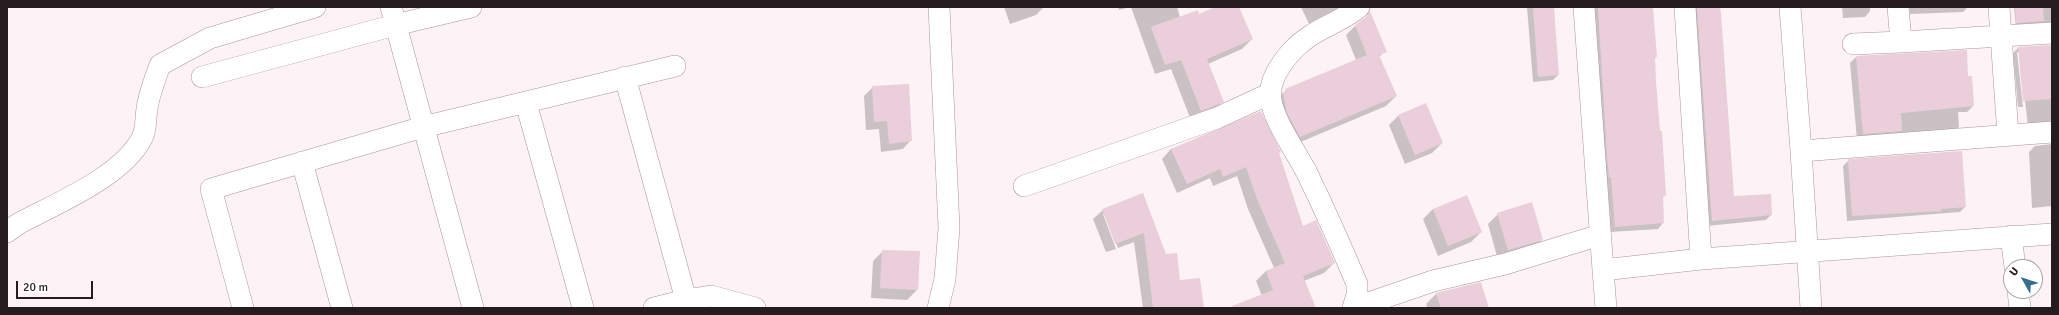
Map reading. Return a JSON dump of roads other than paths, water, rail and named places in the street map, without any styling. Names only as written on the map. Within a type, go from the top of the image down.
[{"type":"street","points":[[7,232],[18,224],[106,177],[130,154],[142,139],[147,125],[147,109],[158,71],[210,38],[315,7]]},
{"type":"street","points":[[202,77],[393,16],[470,7]]},
{"type":"street","points":[[938,308],[945,279],[949,228],[939,7]]},
{"type":"street","points":[[1354,308],[1358,295],[1357,284],[1306,171],[1275,114],[1271,101],[1271,86],[1275,74],[1293,50],[1320,28],[1358,7]]},
{"type":"street","points":[[1584,7],[1606,308]]},
{"type":"street","points":[[1685,7],[1701,259]]},
{"type":"street","points":[[1790,7],[1811,308]]},
{"type":"street","points":[[1898,7],[1901,42]]},
{"type":"street","points":[[1999,7],[2008,135]]},
{"type":"street","points":[[393,16],[473,308]]},
{"type":"street","points":[[1852,44],[2052,33]]},
{"type":"street","points":[[243,308],[211,189],[423,127],[674,66]]},
{"type":"street","points":[[625,77],[687,304]]},
{"type":"street","points":[[1024,186],[1203,123],[1271,93]]},
{"type":"street","points":[[526,103],[583,308]]},
{"type":"street","points":[[1801,151],[2052,132]]},
{"type":"street","points":[[302,162],[342,308]]},
{"type":"street","points":[[1603,270],[1701,259],[2052,234]]},
{"type":"street","points":[[1354,308],[1433,281],[1505,264],[1600,235]]},
{"type":"street","points":[[2011,236],[2014,259]]},
{"type":"street","points":[[654,308],[687,304],[711,296],[755,308]]}]
